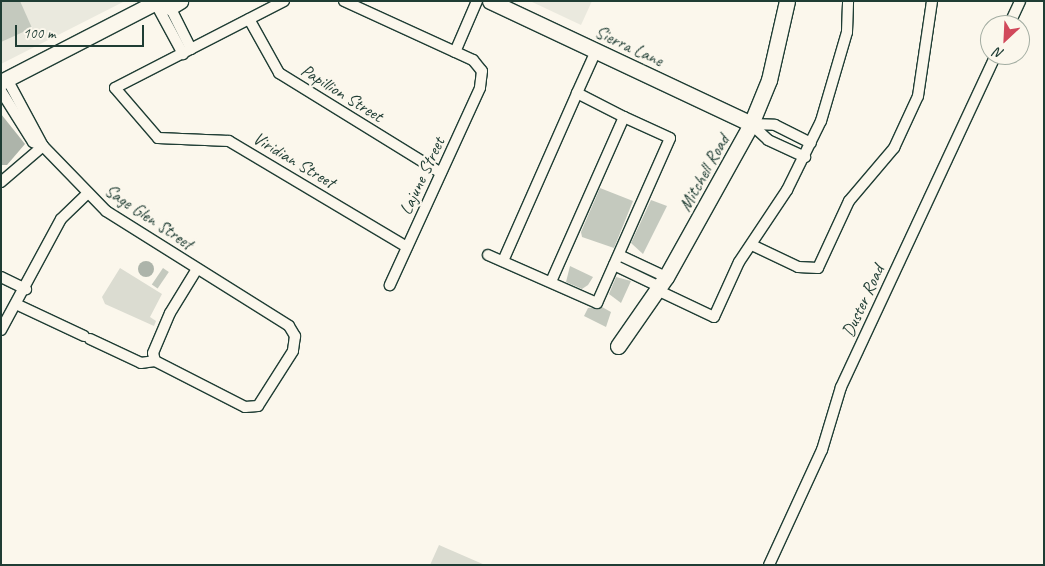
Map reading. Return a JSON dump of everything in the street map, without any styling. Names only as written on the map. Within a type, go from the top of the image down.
[{"type":"street","points":[[187,52],[284,1]]},
{"type":"street","points":[[344,1],[455,52],[477,1]]},
{"type":"street","name":"Sierra Lane","points":[[490,1],[752,124]]},
{"type":"street","name":"Mitchell Road","points":[[618,346],[661,285],[752,124],[769,80],[787,1]]},
{"type":"street","points":[[616,260],[714,317],[739,262],[754,246],[805,157],[811,143],[835,85],[847,32],[848,1]]},
{"type":"street","points":[[754,246],[798,267],[818,268],[849,201],[894,148],[918,96],[932,1]]},
{"type":"street","points":[[1014,15],[1020,1]]},
{"type":"street","points":[[167,5],[187,52]]},
{"type":"street","points":[[167,5],[187,52]]},
{"type":"street","points":[[3,84],[167,5]]},
{"type":"street","name":"Papillion Street","points":[[249,19],[279,73],[441,173]]},
{"type":"street","points":[[504,261],[596,51]]},
{"type":"street","name":"Viridian Street","points":[[187,52],[115,88],[158,138],[229,141],[406,247]]},
{"type":"street","name":"Lajune Street","points":[[390,285],[481,80],[482,71],[473,60],[455,52]]},
{"type":"street","name":"Duster Road","points":[[769,565],[822,450],[841,387],[991,65]]},
{"type":"street","name":"Sage Glen Street","points":[[3,84],[33,142],[43,146],[87,194],[125,224],[290,326],[295,336],[293,351],[266,400],[252,408],[162,368],[155,360],[153,353],[170,313],[197,269]]},
{"type":"street","points":[[488,254],[597,303],[670,138],[577,93]]},
{"type":"street","points":[[551,282],[624,117]]},
{"type":"street","points":[[752,124],[775,125],[811,143]]},
{"type":"street","points":[[752,124],[768,140],[805,157]]},
{"type":"street","points":[[1,182],[43,146]]},
{"type":"street","points":[[1,330],[18,305],[61,219],[87,194]]},
{"type":"street","points":[[1,277],[26,289]]},
{"type":"street","points":[[18,305],[141,362],[155,360]]},
{"type":"shaded area","points":[[1,1],[125,1],[1,64]]},
{"type":"shaded area","points":[[530,1],[592,1],[581,25]]},
{"type":"shaded area","points":[[1,114],[25,144],[7,165],[1,165]]},
{"type":"shaded area","points":[[143,261],[149,261],[154,266],[152,275],[143,277],[138,272],[138,266]]},
{"type":"shaded area","points":[[120,268],[162,294],[150,317],[156,321],[154,326],[105,304],[102,297]]},
{"type":"shaded area","points":[[439,545],[485,565],[430,565]]},
{"type":"building","points":[[1,1],[20,1],[32,28],[1,42]]},
{"type":"building","points":[[600,188],[633,201],[614,248],[582,237],[581,232]]},
{"type":"building","points":[[651,200],[667,206],[643,254],[631,243]]},
{"type":"building","points":[[570,266],[593,277],[588,285],[582,289],[566,282]]},
{"type":"building","points":[[163,268],[169,272],[158,288],[152,285]]},
{"type":"building","points":[[616,277],[631,281],[621,303],[609,294]]},
{"type":"building","points":[[602,307],[611,312],[606,327],[584,316],[588,308]]}]
